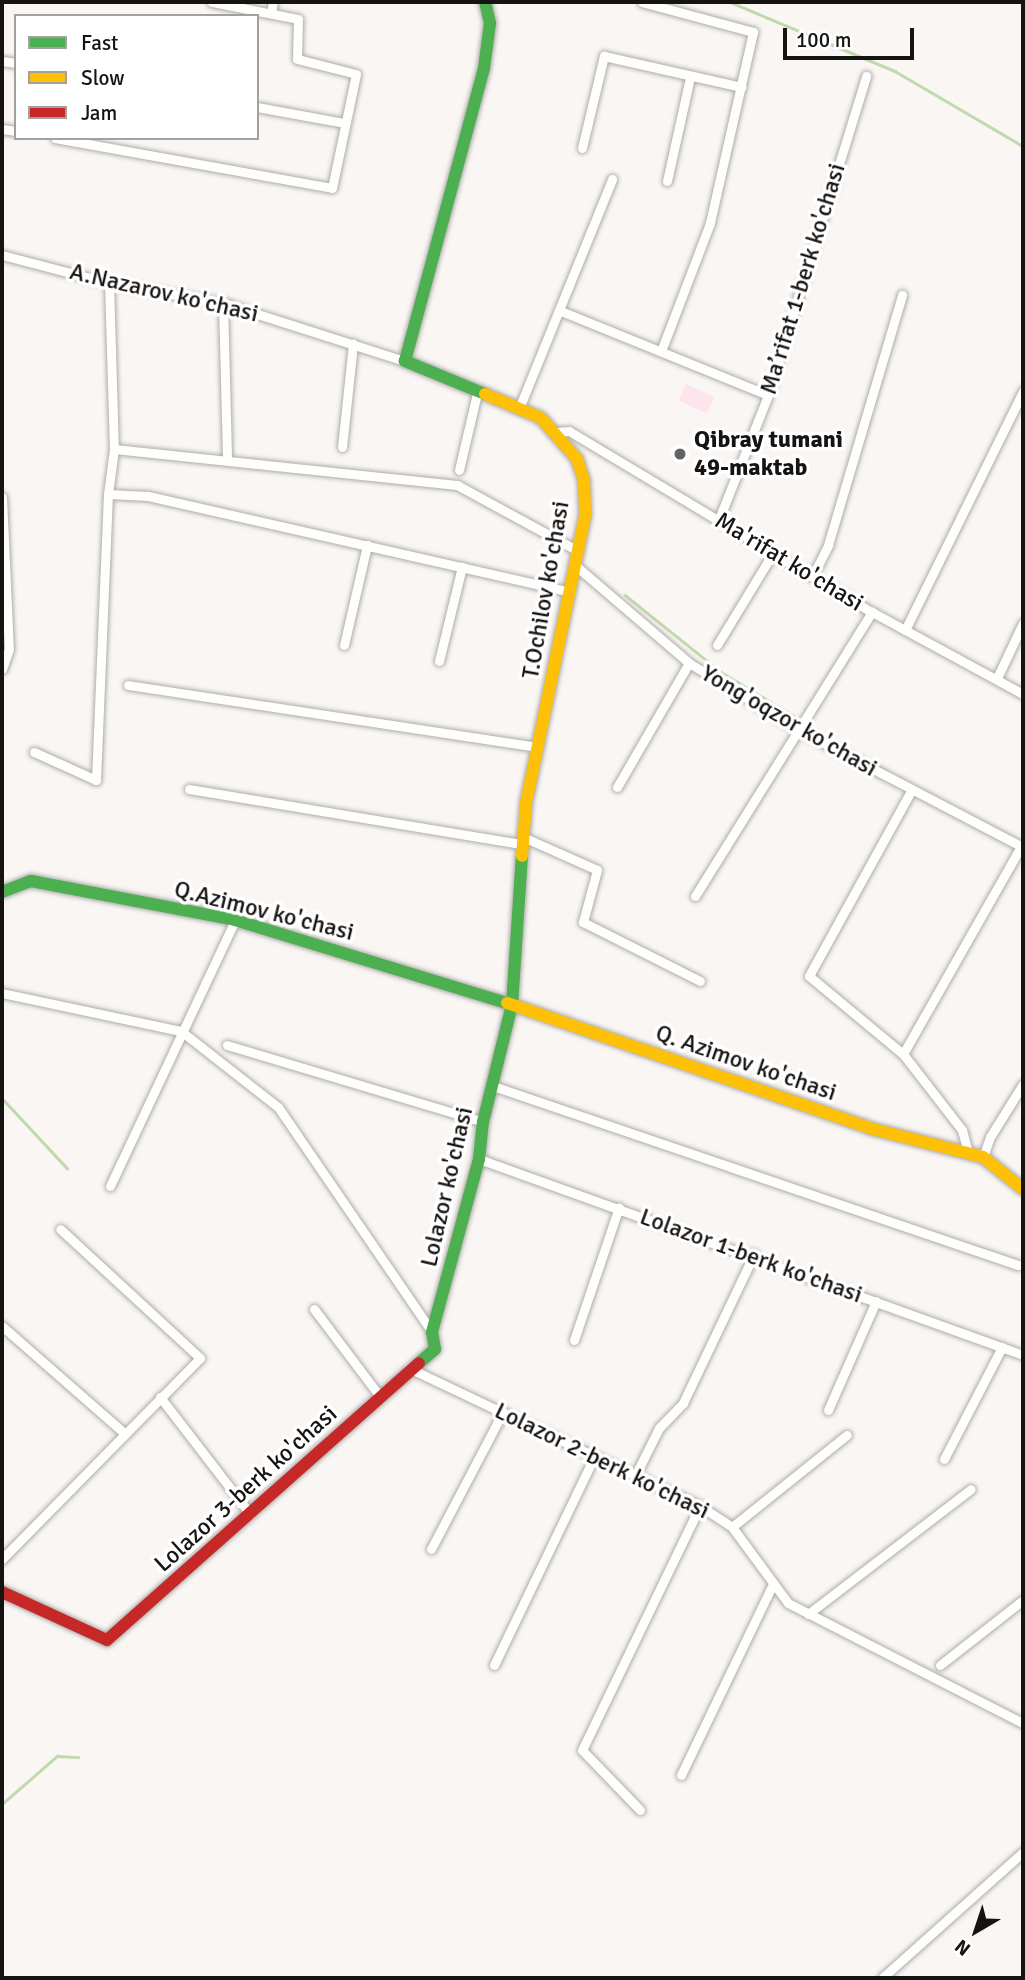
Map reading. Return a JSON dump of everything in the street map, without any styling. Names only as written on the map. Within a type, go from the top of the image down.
[{"type":"main road","points":[[405,361],[484,68],[490,23],[485,2]]},
{"type":"main road","name":"T.Ochilov ko'chasi","points":[[405,361],[520,406],[557,432],[577,459],[584,481],[585,516],[538,747],[523,840],[512,1005]]},
{"type":"main road","name":"Q.Azimov ko'chasi","points":[[2,892],[31,881],[234,920],[512,1005]]},
{"type":"main road","name":"Lolazor ko'chasi","points":[[413,1370],[435,1349],[432,1332],[479,1158],[483,1122],[512,1005]]},
{"type":"main road","name":"Q. Azimov ko'chasi","points":[[512,1005],[869,1128],[983,1157]]},
{"type":"main road","points":[[983,1157],[1023,1189]]},
{"type":"main road","name":"Lolazor 3-berk ko'chasi","points":[[2,1592],[107,1640],[413,1370]]},
{"type":"street","points":[[66,140],[332,188],[356,74],[297,59],[298,19],[212,2]]},
{"type":"street","points":[[271,13],[273,2]]},
{"type":"street","points":[[642,2],[753,32],[710,223],[661,351]]},
{"type":"street","points":[[582,148],[604,56],[741,87]]},
{"type":"street","name":"Ma’rifat 1-berk ko'chasi","points":[[719,519],[768,395],[866,76]]},
{"type":"street","points":[[667,180],[690,77]]},
{"type":"street","points":[[259,107],[344,123]]},
{"type":"street","points":[[520,406],[561,311],[612,179]]},
{"type":"street","name":"A.Nazarov ko'chasi","points":[[2,255],[110,283],[223,303],[405,361]]},
{"type":"street","points":[[34,752],[96,780],[108,494],[114,449],[110,283]]},
{"type":"street","points":[[813,575],[828,545],[902,295]]},
{"type":"street","points":[[223,303],[227,461]]},
{"type":"street","points":[[561,311],[768,395]]},
{"type":"street","points":[[342,447],[353,344]]},
{"type":"street","points":[[459,470],[478,389]]},
{"type":"street","points":[[905,630],[1023,391]]},
{"type":"street","name":"Ma'rifat ko'chasi","points":[[557,432],[569,431],[872,612],[1023,694]]},
{"type":"street","points":[[114,449],[457,485],[578,551]]},
{"type":"street","points":[[108,494],[148,496],[570,592]]},
{"type":"street","points":[[2,497],[9,649],[2,669]]},
{"type":"street","points":[[344,645],[367,545]]},
{"type":"street","points":[[717,645],[773,553]]},
{"type":"street","name":"Yong'oqzor ko'chasi","points":[[576,566],[689,663],[797,729],[911,791],[1022,846]]},
{"type":"street","points":[[439,661],[463,567]]},
{"type":"street","points":[[695,896],[872,612]]},
{"type":"street","points":[[997,678],[1023,623]]},
{"type":"street","points":[[617,787],[689,663]]},
{"type":"street","points":[[128,685],[538,747]]},
{"type":"street","points":[[189,789],[523,840],[597,870],[583,922],[700,981]]},
{"type":"street","points":[[911,791],[808,976],[903,1054],[962,1130],[968,1153]]},
{"type":"street","points":[[903,1054],[1022,846]]},
{"type":"street","points":[[110,1186],[234,920]]},
{"type":"street","points":[[2,993],[181,1031],[278,1107],[432,1332]]},
{"type":"street","points":[[227,1045],[483,1122]]},
{"type":"street","points":[[983,1157],[990,1137],[1023,1084]]},
{"type":"street","points":[[493,1086],[1018,1265]]},
{"type":"street","name":"Lolazor 1-berk ko'chasi","points":[[479,1158],[754,1254],[1023,1355]]},
{"type":"street","points":[[574,1340],[619,1207]]},
{"type":"street","points":[[2,1559],[123,1432],[200,1358],[60,1229]]},
{"type":"street","points":[[635,1476],[659,1428],[683,1403],[754,1254]]},
{"type":"street","points":[[828,1410],[876,1301]]},
{"type":"street","points":[[314,1309],[381,1398]]},
{"type":"street","points":[[2,1326],[123,1432]]},
{"type":"street","points":[[944,1458],[1002,1347]]},
{"type":"street","name":"Lolazor 2-berk ko'chasi","points":[[413,1370],[700,1506],[732,1527],[788,1603],[1023,1723]]},
{"type":"street","points":[[160,1397],[250,1514]]},
{"type":"street","points":[[431,1549],[503,1412]]},
{"type":"street","points":[[732,1527],[847,1435]]},
{"type":"street","points":[[494,1665],[594,1457]]},
{"type":"street","points":[[808,1614],[971,1489]]},
{"type":"street","points":[[640,1810],[582,1750],[700,1506]]},
{"type":"street","points":[[681,1775],[774,1584]]},
{"type":"street","points":[[940,1665],[1023,1600]]},
{"type":"street","points":[[882,1978],[1023,1852]]},
{"type":"shaded area","points":[[686,384],[714,397],[706,413],[678,400]]},
{"type":"waterway","points":[[730,2],[895,71],[1023,146]]},
{"type":"waterway","points":[[625,595],[721,672],[886,771]]},
{"type":"waterway","points":[[2,1098],[67,1168]]},
{"type":"waterway","points":[[2,1804],[57,1756],[78,1757]]},
{"type":"traffic: fast","points":[[485,2],[490,23],[484,68],[405,361],[485,394]]},
{"type":"traffic: fast","points":[[419,1363],[435,1349],[432,1332],[479,1159],[483,1122],[512,1005],[522,856]]},
{"type":"traffic: fast","points":[[2,892],[31,881],[235,920],[507,1003]]},
{"type":"traffic: slow","points":[[485,394],[541,418],[577,459],[584,481],[585,516],[526,804],[522,856]]},
{"type":"traffic: slow","points":[[507,1003],[869,1128],[983,1157],[1023,1189]]},
{"type":"traffic: jam","points":[[2,1592],[107,1640],[419,1363]]},
{"type":"place","name":"Qibray tumani 49-maktab","points":[[680,454]]}]
